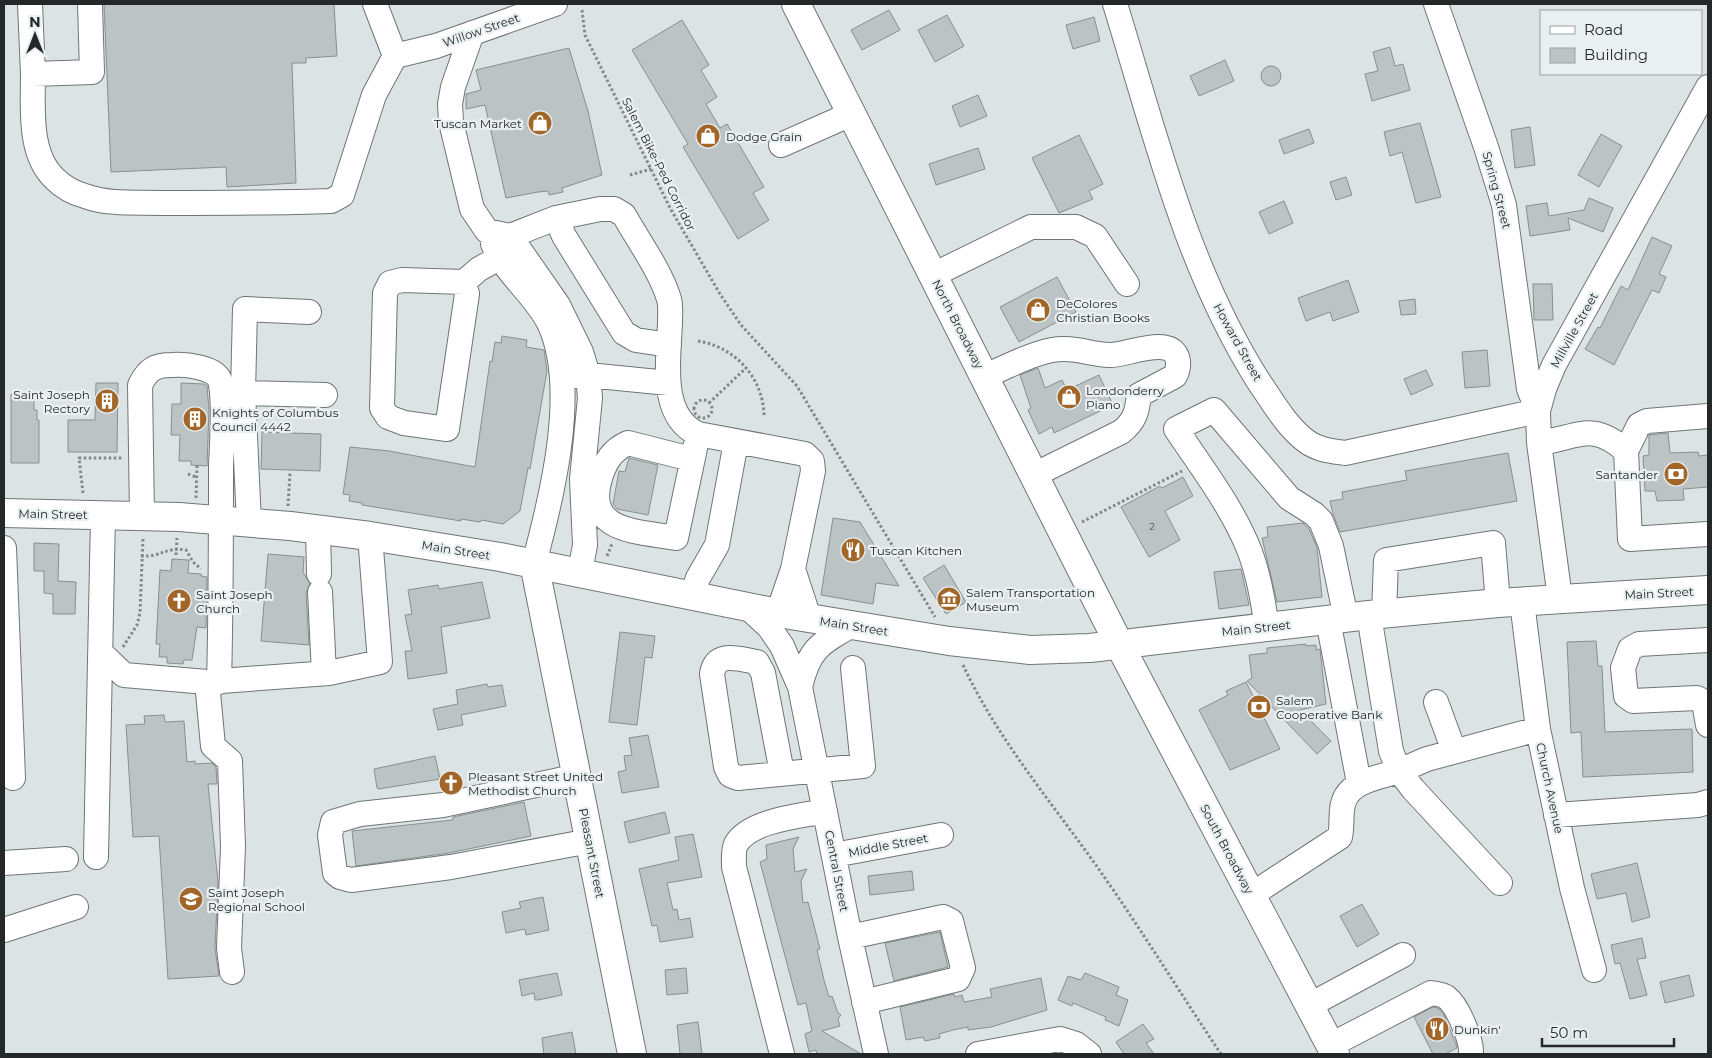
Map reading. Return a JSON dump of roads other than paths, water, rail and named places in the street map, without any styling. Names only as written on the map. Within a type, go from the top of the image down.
[{"type":"main road","name":"North Broadway","points":[[796,4],[1119,644]]},
{"type":"main road","name":"Main Street","points":[[4,513],[104,515],[143,523],[222,520],[318,529],[534,563],[778,613],[949,641],[1030,650],[1080,649],[1356,617],[1510,602],[1708,590]]},
{"type":"main road","name":"Pleasant Street","points":[[534,563],[632,1054]]},
{"type":"main road","name":"South Broadway","points":[[1119,644],[1333,1050]]},
{"type":"street","points":[[30,4],[33,123],[38,149],[44,165],[55,179],[86,197],[124,202],[251,204],[331,201],[342,195],[374,95],[395,56],[375,4]]},
{"type":"street","points":[[33,74],[92,72],[90,4]]},
{"type":"street","name":"Willow Street","points":[[395,56],[436,46],[555,4]]},
{"type":"street","name":"Howard Street","points":[[1115,4],[1196,259],[1234,338],[1274,406],[1294,430],[1316,447],[1345,453],[1538,411]]},
{"type":"street","name":"Spring Street","points":[[1436,4],[1486,146],[1504,205],[1529,389],[1538,411]]},
{"type":"street","points":[[472,33],[453,87],[450,104],[452,122],[472,209],[498,234],[558,305],[581,352],[588,375],[590,398],[582,479],[584,545],[580,572]]},
{"type":"street","name":"Millville Street","points":[[1560,598],[1551,442],[1538,411],[1544,389],[1554,365],[1708,87]]},
{"type":"street","points":[[780,145],[851,114]]},
{"type":"street","points":[[498,234],[556,218],[600,209],[614,209],[624,215],[666,289],[670,302],[668,384],[671,398],[682,423],[688,430],[698,434],[805,454],[812,461],[813,471],[793,569],[778,613]]},
{"type":"street","points":[[556,218],[564,236],[624,333],[636,340],[669,345]]},
{"type":"street","points":[[933,275],[1031,227],[1076,227],[1095,236],[1127,284]]},
{"type":"street","points":[[498,234],[498,258],[533,297],[547,320],[556,340],[562,376],[561,418],[556,461],[547,514],[534,563]]},
{"type":"street","points":[[464,282],[467,294],[447,430],[404,423],[388,417],[382,408],[386,293],[390,283],[402,280],[464,282],[480,268],[498,258]]},
{"type":"street","points":[[249,523],[243,393],[245,309],[310,312]]},
{"type":"street","points":[[984,376],[1049,350],[1060,348],[1121,356],[1159,347],[1172,350],[1176,356],[1178,362],[1175,376],[1139,395],[1135,418],[1130,425],[1121,432],[1034,475]]},
{"type":"street","points":[[143,523],[140,458],[140,385],[152,368],[161,365],[193,367],[216,375],[220,381],[221,391],[222,572],[213,682],[213,746],[230,761],[233,846],[229,948],[232,972]]},
{"type":"street","points":[[562,376],[588,375],[668,384]]},
{"type":"street","points":[[243,393],[325,395]]},
{"type":"street","points":[[1267,627],[1256,570],[1250,550],[1238,525],[1176,429],[1214,410],[1289,498],[1314,514],[1321,521],[1356,617],[1391,751],[1399,771],[1413,789],[1500,883]]},
{"type":"street","points":[[1708,416],[1647,421],[1639,425],[1626,451],[1630,539],[1708,534]]},
{"type":"street","points":[[691,460],[628,443],[618,448],[610,456],[598,484],[597,502],[600,512],[606,521],[617,527],[676,538],[698,434]]},
{"type":"street","points":[[692,595],[698,578],[717,545],[736,442]]},
{"type":"street","points":[[1551,442],[1611,452],[1626,451]]},
{"type":"street","points":[[96,857],[106,658],[104,515]]},
{"type":"street","points":[[318,529],[324,673]]},
{"type":"street","points":[[106,658],[124,675],[213,682],[324,673],[380,662],[370,536]]},
{"type":"street","name":"Church Avenue","points":[[1356,617],[1386,560],[1493,543],[1510,602],[1556,815],[1594,970]]},
{"type":"street","points":[[4,548],[13,778]]},
{"type":"street","points":[[793,569],[809,618]]},
{"type":"street","name":"Central Street","points":[[746,606],[769,627],[778,639],[792,664],[800,687],[850,937],[876,1054]]},
{"type":"street","points":[[1356,617],[1359,783]]},
{"type":"street","name":"Central Street","points":[[800,687],[804,669],[816,648],[852,625]]},
{"type":"street","points":[[1708,640],[1639,644],[1630,649],[1625,656],[1623,668],[1626,696],[1633,701],[1697,698],[1704,702],[1708,725]]},
{"type":"street","points":[[782,773],[763,673],[757,662],[729,657],[719,659],[713,666],[712,674],[726,767],[730,775],[738,778],[863,766],[853,668]]},
{"type":"street","points":[[1436,702],[1454,751]]},
{"type":"street","points":[[1251,895],[1340,837],[1344,799],[1347,792],[1359,783],[1399,771],[1427,759],[1538,729]]},
{"type":"street","points":[[578,776],[443,805],[360,814],[333,822],[330,835],[335,873],[340,877],[351,880],[451,867],[590,840]]},
{"type":"street","points":[[1556,815],[1698,805],[1708,802]]},
{"type":"street","points":[[782,1054],[734,867],[735,845],[745,834],[760,825],[826,811]]},
{"type":"street","name":"Middle Street","points":[[834,855],[941,835]]},
{"type":"street","points":[[4,863],[66,859]]},
{"type":"street","points":[[4,930],[76,907]]},
{"type":"street","points":[[850,937],[943,916],[951,921],[963,968],[958,979],[864,1002]]},
{"type":"street","points":[[1310,1005],[1403,954]]},
{"type":"street","points":[[1333,1050],[1431,993],[1441,994],[1448,998],[1470,1040],[1472,1054]]},
{"type":"street","points":[[978,1054],[1060,1039],[1076,1044],[1089,1054]]},
{"type":"place","name":"Tuscan Market","points":[[540,123]]},
{"type":"place","name":"Dodge Grain","points":[[708,136]]},
{"type":"place","name":"DeColores Christian Books","points":[[1038,310]]},
{"type":"place","name":"Londonderry Piano","points":[[1069,397]]},
{"type":"place","name":"Saint Joseph Rectory","points":[[107,401]]},
{"type":"place","name":"Knights of Columbus Council 4442","points":[[195,419]]},
{"type":"place","name":"Santander","points":[[1676,474]]},
{"type":"place","name":"Tuscan Kitchen","points":[[853,550]]},
{"type":"place","name":"Salem Transportation Museum","points":[[949,599]]},
{"type":"place","name":"Saint Joseph Church","points":[[179,601]]},
{"type":"place","name":"Salem Cooperative Bank","points":[[1259,707]]},
{"type":"place","name":"Pleasant Street United Methodist Church","points":[[451,783]]},
{"type":"place","name":"Saint Joseph Regional School","points":[[191,899]]},
{"type":"place","name":"Dunkin'","points":[[1437,1029]]}]
